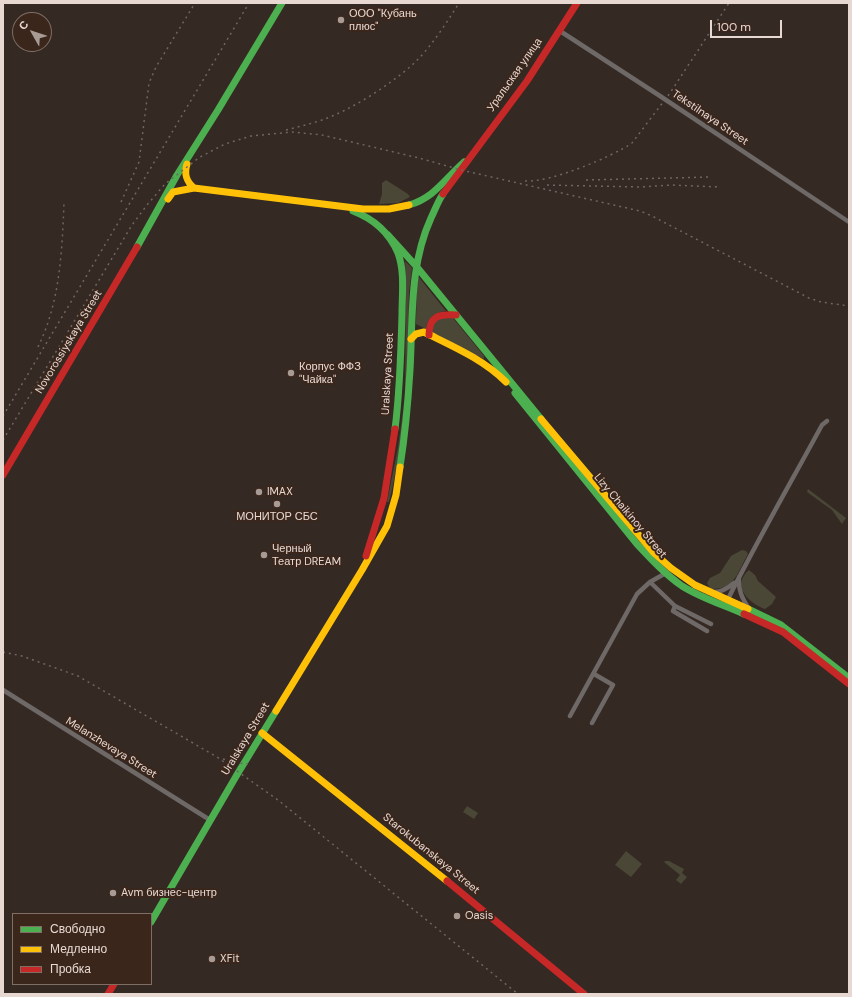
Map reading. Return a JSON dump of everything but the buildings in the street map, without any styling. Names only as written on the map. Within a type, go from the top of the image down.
[{"type":"main road","name":"Novorossiyskaya Street","points":[[3,475],[194,148],[282,3]]},
{"type":"main road","points":[[493,126],[527,82],[576,3]]},
{"type":"main road","name":"Уральская улица","points":[[421,202],[432,194],[469,158],[493,126]]},
{"type":"main road","name":"Уральская улица","points":[[434,210],[448,186],[493,126]]},
{"type":"main road","points":[[194,148],[184,173],[186,180],[194,188]]},
{"type":"main road","name":"Novorossiyskaya Street","points":[[153,220],[172,192],[194,188],[363,209],[380,210],[421,202]]},
{"type":"main road","points":[[421,202],[428,202],[432,205],[434,210]]},
{"type":"main road","name":"Uralskaya Street","points":[[341,206],[371,218],[388,235],[396,248],[401,262],[402,277],[401,350],[398,408],[386,490],[362,570]]},
{"type":"main road","name":"Uralskaya Street","points":[[152,920],[210,820],[362,570],[387,526],[395,500],[405,432],[412,298],[416,266],[426,229],[434,210]]},
{"type":"main road","points":[[388,235],[456,314],[505,378]]},
{"type":"main road","points":[[429,335],[429,324],[433,319],[439,315],[456,314]]},
{"type":"main road","points":[[411,339],[414,334],[424,332],[487,366],[505,378]]},
{"type":"main road","name":"Lizy Chaikinoy Street","points":[[505,378],[644,553],[666,573],[683,586],[749,609],[771,619],[790,630],[849,678]]},
{"type":"main road","name":"Lizy Chaikinoy Street","points":[[505,378],[649,548],[682,577],[783,632],[849,684]]},
{"type":"main road","points":[[398,408],[403,404],[408,391]]},
{"type":"main road","points":[[380,512],[386,510],[395,500]]},
{"type":"main road","name":"Starokubanskaya Street","points":[[262,733],[442,877],[584,994]]},
{"type":"main road","points":[[108,994],[113,985]]},
{"type":"street","name":"Tekstilnaya Street","points":[[559,31],[660,96],[849,222]]},
{"type":"street","points":[[726,602],[822,426],[827,421]]},
{"type":"street","points":[[570,716],[637,594],[650,582],[666,573]]},
{"type":"street","points":[[703,589],[716,592],[724,590],[734,583],[740,575]]},
{"type":"street","points":[[740,575],[740,594],[749,609]]},
{"type":"street","points":[[650,582],[675,606],[711,624]]},
{"type":"street","points":[[675,606],[673,610],[707,631]]},
{"type":"street","points":[[592,723],[613,685],[594,674]]},
{"type":"street","name":"Melanzhevaya Street","points":[[3,690],[210,820]]},
{"type":"shaded area","points":[[386,180],[408,194],[410,197],[398,203],[379,204],[382,194],[382,183]]},
{"type":"shaded area","points":[[405,261],[412,268],[409,292],[407,396],[405,396]]},
{"type":"shaded area","points":[[417,275],[446,311],[432,316],[428,321],[426,329],[416,324]]},
{"type":"shaded area","points":[[447,316],[453,318],[484,356],[484,359],[431,333],[433,324]]},
{"type":"shaded area","points":[[405,409],[394,479],[389,502],[387,502],[398,447],[403,412]]},
{"type":"shaded area","points":[[808,489],[846,518],[842,524],[832,510],[807,492]]},
{"type":"shaded area","points":[[742,550],[746,551],[748,554],[734,579],[725,587],[710,589],[707,583],[710,578],[720,573],[731,556]]},
{"type":"shaded area","points":[[749,570],[755,575],[758,581],[776,597],[772,604],[765,609],[753,602],[744,593],[742,582],[744,576]]},
{"type":"shaded area","points":[[467,806],[478,813],[474,819],[463,812]]},
{"type":"shaded area","points":[[626,851],[642,864],[631,877],[615,865]]},
{"type":"shaded area","points":[[669,861],[684,869],[682,873],[687,877],[681,884],[676,880],[680,875],[664,862]]},
{"type":"railway","points":[[121,202],[139,162],[149,83],[156,67],[195,3]]},
{"type":"railway","points":[[3,416],[249,3]]},
{"type":"railway","points":[[286,130],[333,116],[369,97],[391,81],[411,66],[425,52],[459,3]]},
{"type":"railway","points":[[525,181],[536,181],[564,174],[596,162],[632,143],[670,93],[729,3]]},
{"type":"railway","points":[[3,440],[132,225],[147,205],[165,184],[200,157],[225,144],[251,136],[292,132],[322,135],[419,158],[461,170],[640,211],[809,298],[821,302],[849,306]]},
{"type":"railway","points":[[586,180],[711,177]]},
{"type":"railway","points":[[547,185],[641,187],[671,185],[720,187]]},
{"type":"railway","points":[[38,347],[51,312],[55,295],[61,258],[64,203]]},
{"type":"railway","points":[[3,652],[22,656],[78,676],[217,757],[278,800],[518,994]]},
{"type":"railway","points":[[223,759],[236,763],[248,764]]},
{"type":"traffic: fast","points":[[137,247],[177,175],[282,3]]},
{"type":"traffic: fast","points":[[409,205],[418,202],[432,193],[464,162]]},
{"type":"traffic: fast","points":[[400,467],[405,431],[410,370],[415,274],[424,236],[443,194]]},
{"type":"traffic: fast","points":[[353,211],[368,218],[380,227],[394,245],[402,268],[401,343],[395,429]]},
{"type":"traffic: fast","points":[[388,235],[416,266],[541,419]]},
{"type":"traffic: fast","points":[[515,393],[637,544],[658,566],[689,590],[744,614]]},
{"type":"traffic: fast","points":[[748,609],[781,625],[849,678]]},
{"type":"traffic: fast","points":[[152,920],[276,711]]},
{"type":"traffic: slow","points":[[187,164],[186,177],[194,188]]},
{"type":"traffic: slow","points":[[168,199],[173,192],[194,188],[363,209],[389,209],[409,205]]},
{"type":"traffic: slow","points":[[411,339],[416,334],[424,332],[487,366],[506,382]]},
{"type":"traffic: slow","points":[[541,419],[654,553],[671,568],[695,585],[748,609]]},
{"type":"traffic: slow","points":[[276,711],[362,570],[387,526],[396,495],[400,467]]},
{"type":"traffic: slow","points":[[262,733],[447,881]]},
{"type":"traffic: jam","points":[[443,194],[527,81],[577,3]]},
{"type":"traffic: jam","points":[[3,475],[137,247]]},
{"type":"traffic: jam","points":[[429,335],[429,329],[433,320],[440,316],[456,315]]},
{"type":"traffic: jam","points":[[366,556],[384,498],[395,429]]},
{"type":"traffic: jam","points":[[744,614],[783,632],[849,684]]},
{"type":"traffic: jam","points":[[447,881],[584,994]]},
{"type":"traffic: jam","points":[[108,994],[113,985]]},
{"type":"place","name":"ООО \"Кубань плюс\"","points":[[341,20]]},
{"type":"place","name":"Корпус ФФЗ \"Чайка\"","points":[[291,373]]},
{"type":"place","name":"IMAX","points":[[259,492]]},
{"type":"place","name":"МОНИТОР СБС","points":[[277,504]]},
{"type":"place","name":"Черный Театр DREAM","points":[[264,555]]},
{"type":"place","name":"Avm бизнес-центр","points":[[113,893]]},
{"type":"place","name":"Oasis","points":[[457,916]]},
{"type":"place","name":"XFit","points":[[212,959]]}]
